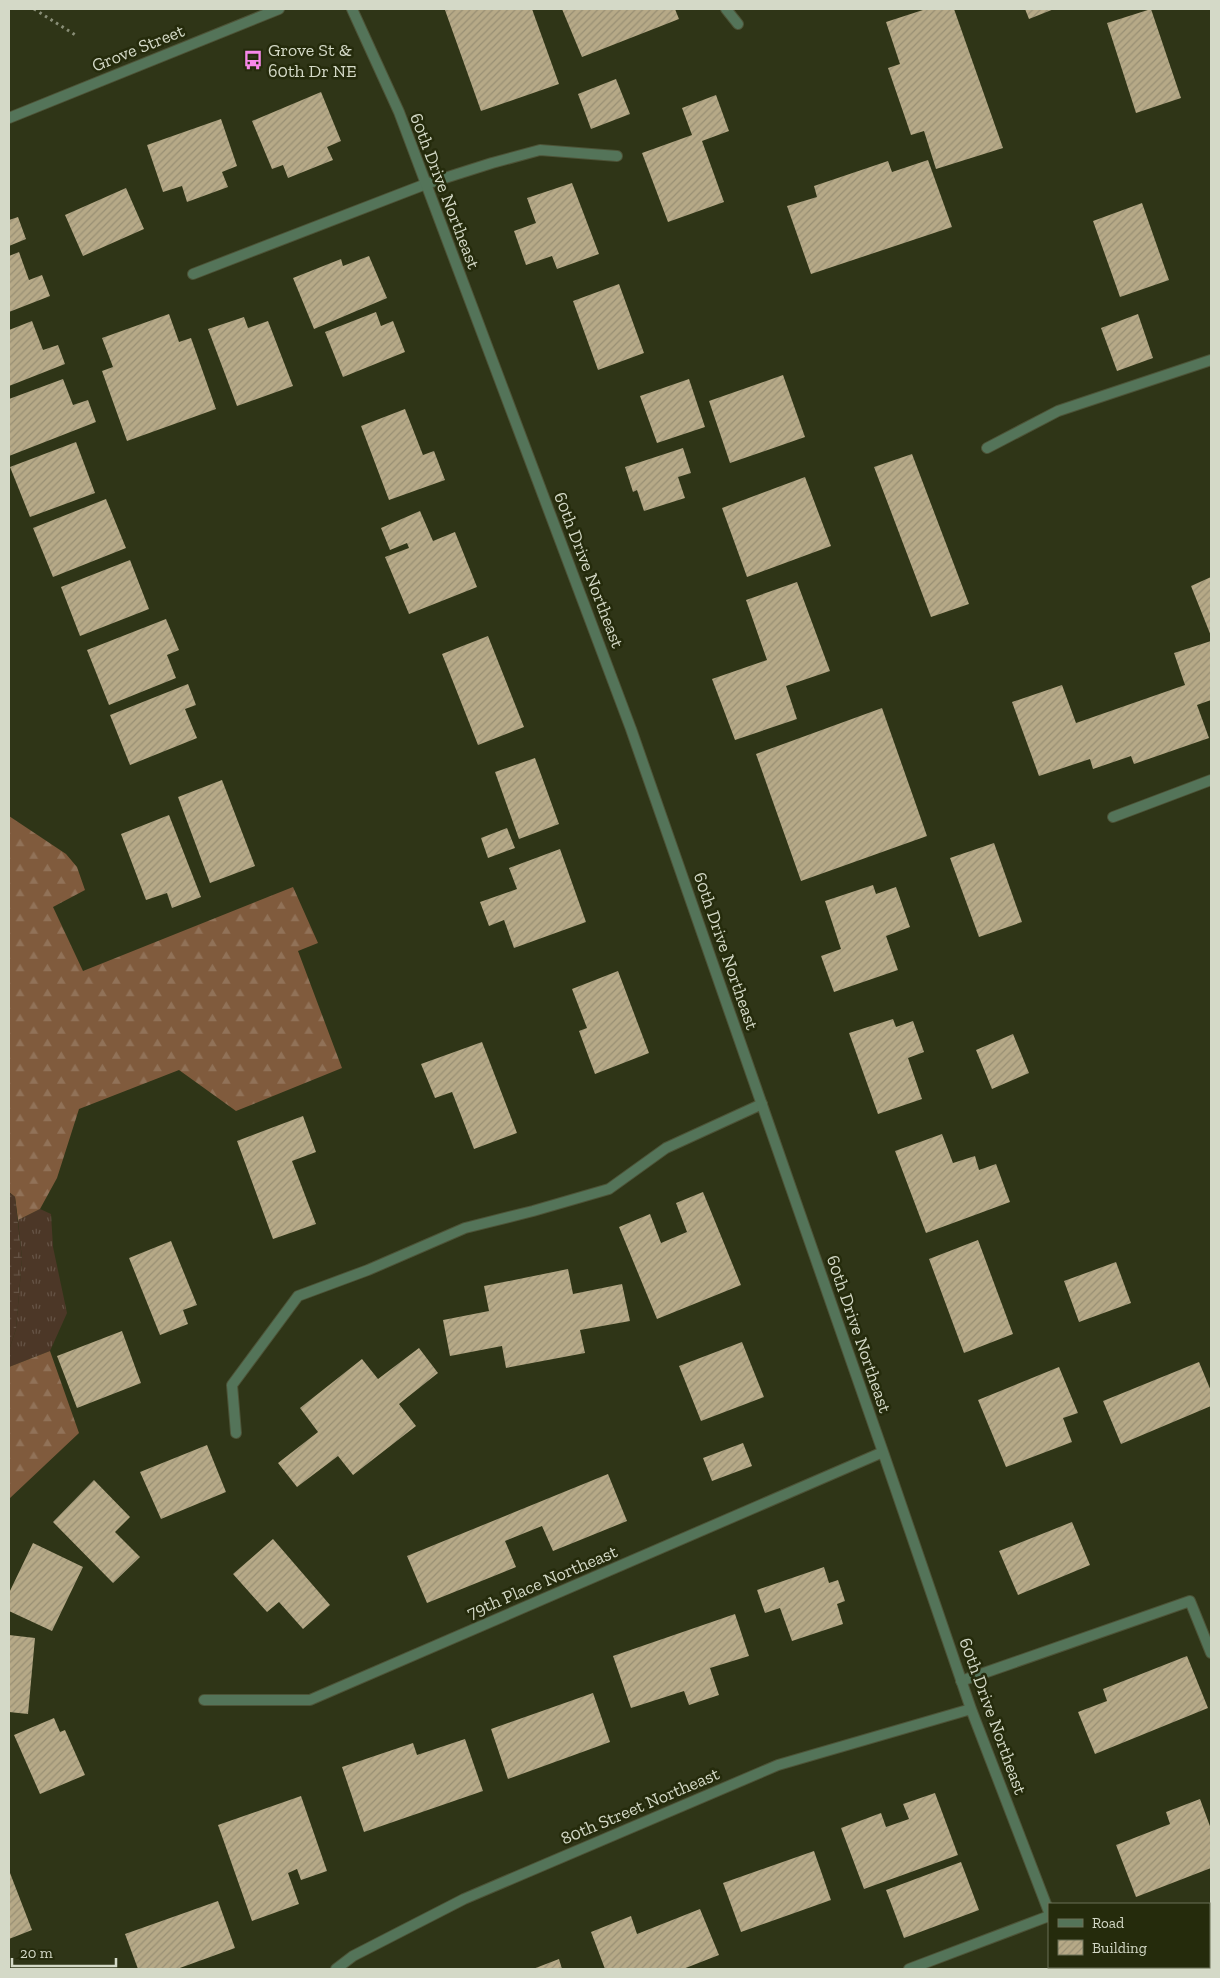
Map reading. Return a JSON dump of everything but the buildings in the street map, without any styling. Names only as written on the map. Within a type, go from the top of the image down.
[{"type":"street","name":"Grove Street","points":[[9,118],[280,9]]},
{"type":"street","name":"60th Drive Northeast","points":[[352,9],[398,112],[632,729],[884,1452],[971,1709],[1048,1911]]},
{"type":"street","points":[[726,9],[738,24]]},
{"type":"street","points":[[193,274],[426,184],[492,163],[540,150],[617,156]]},
{"type":"street","points":[[987,448],[1058,411],[1211,360]]},
{"type":"street","points":[[1113,817],[1211,780]]},
{"type":"street","points":[[236,1433],[232,1385],[298,1296],[368,1270],[465,1228],[608,1189],[666,1148],[762,1104]]},
{"type":"street","name":"79th Place Northeast","points":[[204,1700],[310,1700],[884,1452]]},
{"type":"street","points":[[962,1681],[1190,1601],[1211,1653]]},
{"type":"street","name":"80th Street Northeast","points":[[336,1969],[353,1956],[464,1898],[778,1765],[971,1709]]},
{"type":"street","points":[[909,1969],[1048,1914]]},
{"type":"path","points":[[34,9],[77,36]]},
{"type":"green space","points":[[9,816],[66,854],[77,867],[85,890],[53,907],[83,971],[293,887],[318,943],[298,951],[342,1068],[236,1111],[179,1070],[79,1109],[57,1178],[40,1209],[18,1220],[15,1197],[9,1192]]},
{"type":"green space","points":[[9,1192],[15,1197],[22,1259],[16,1329],[9,1350]]},
{"type":"green space","points":[[40,1209],[51,1214],[53,1247],[67,1313],[50,1351],[9,1367],[9,1350],[16,1329],[22,1259],[18,1220]]},
{"type":"green space","points":[[50,1351],[79,1433],[9,1499],[9,1367]]},
{"type":"place","name":"Grove St & 60th Dr NE","points":[[253,60]]}]
